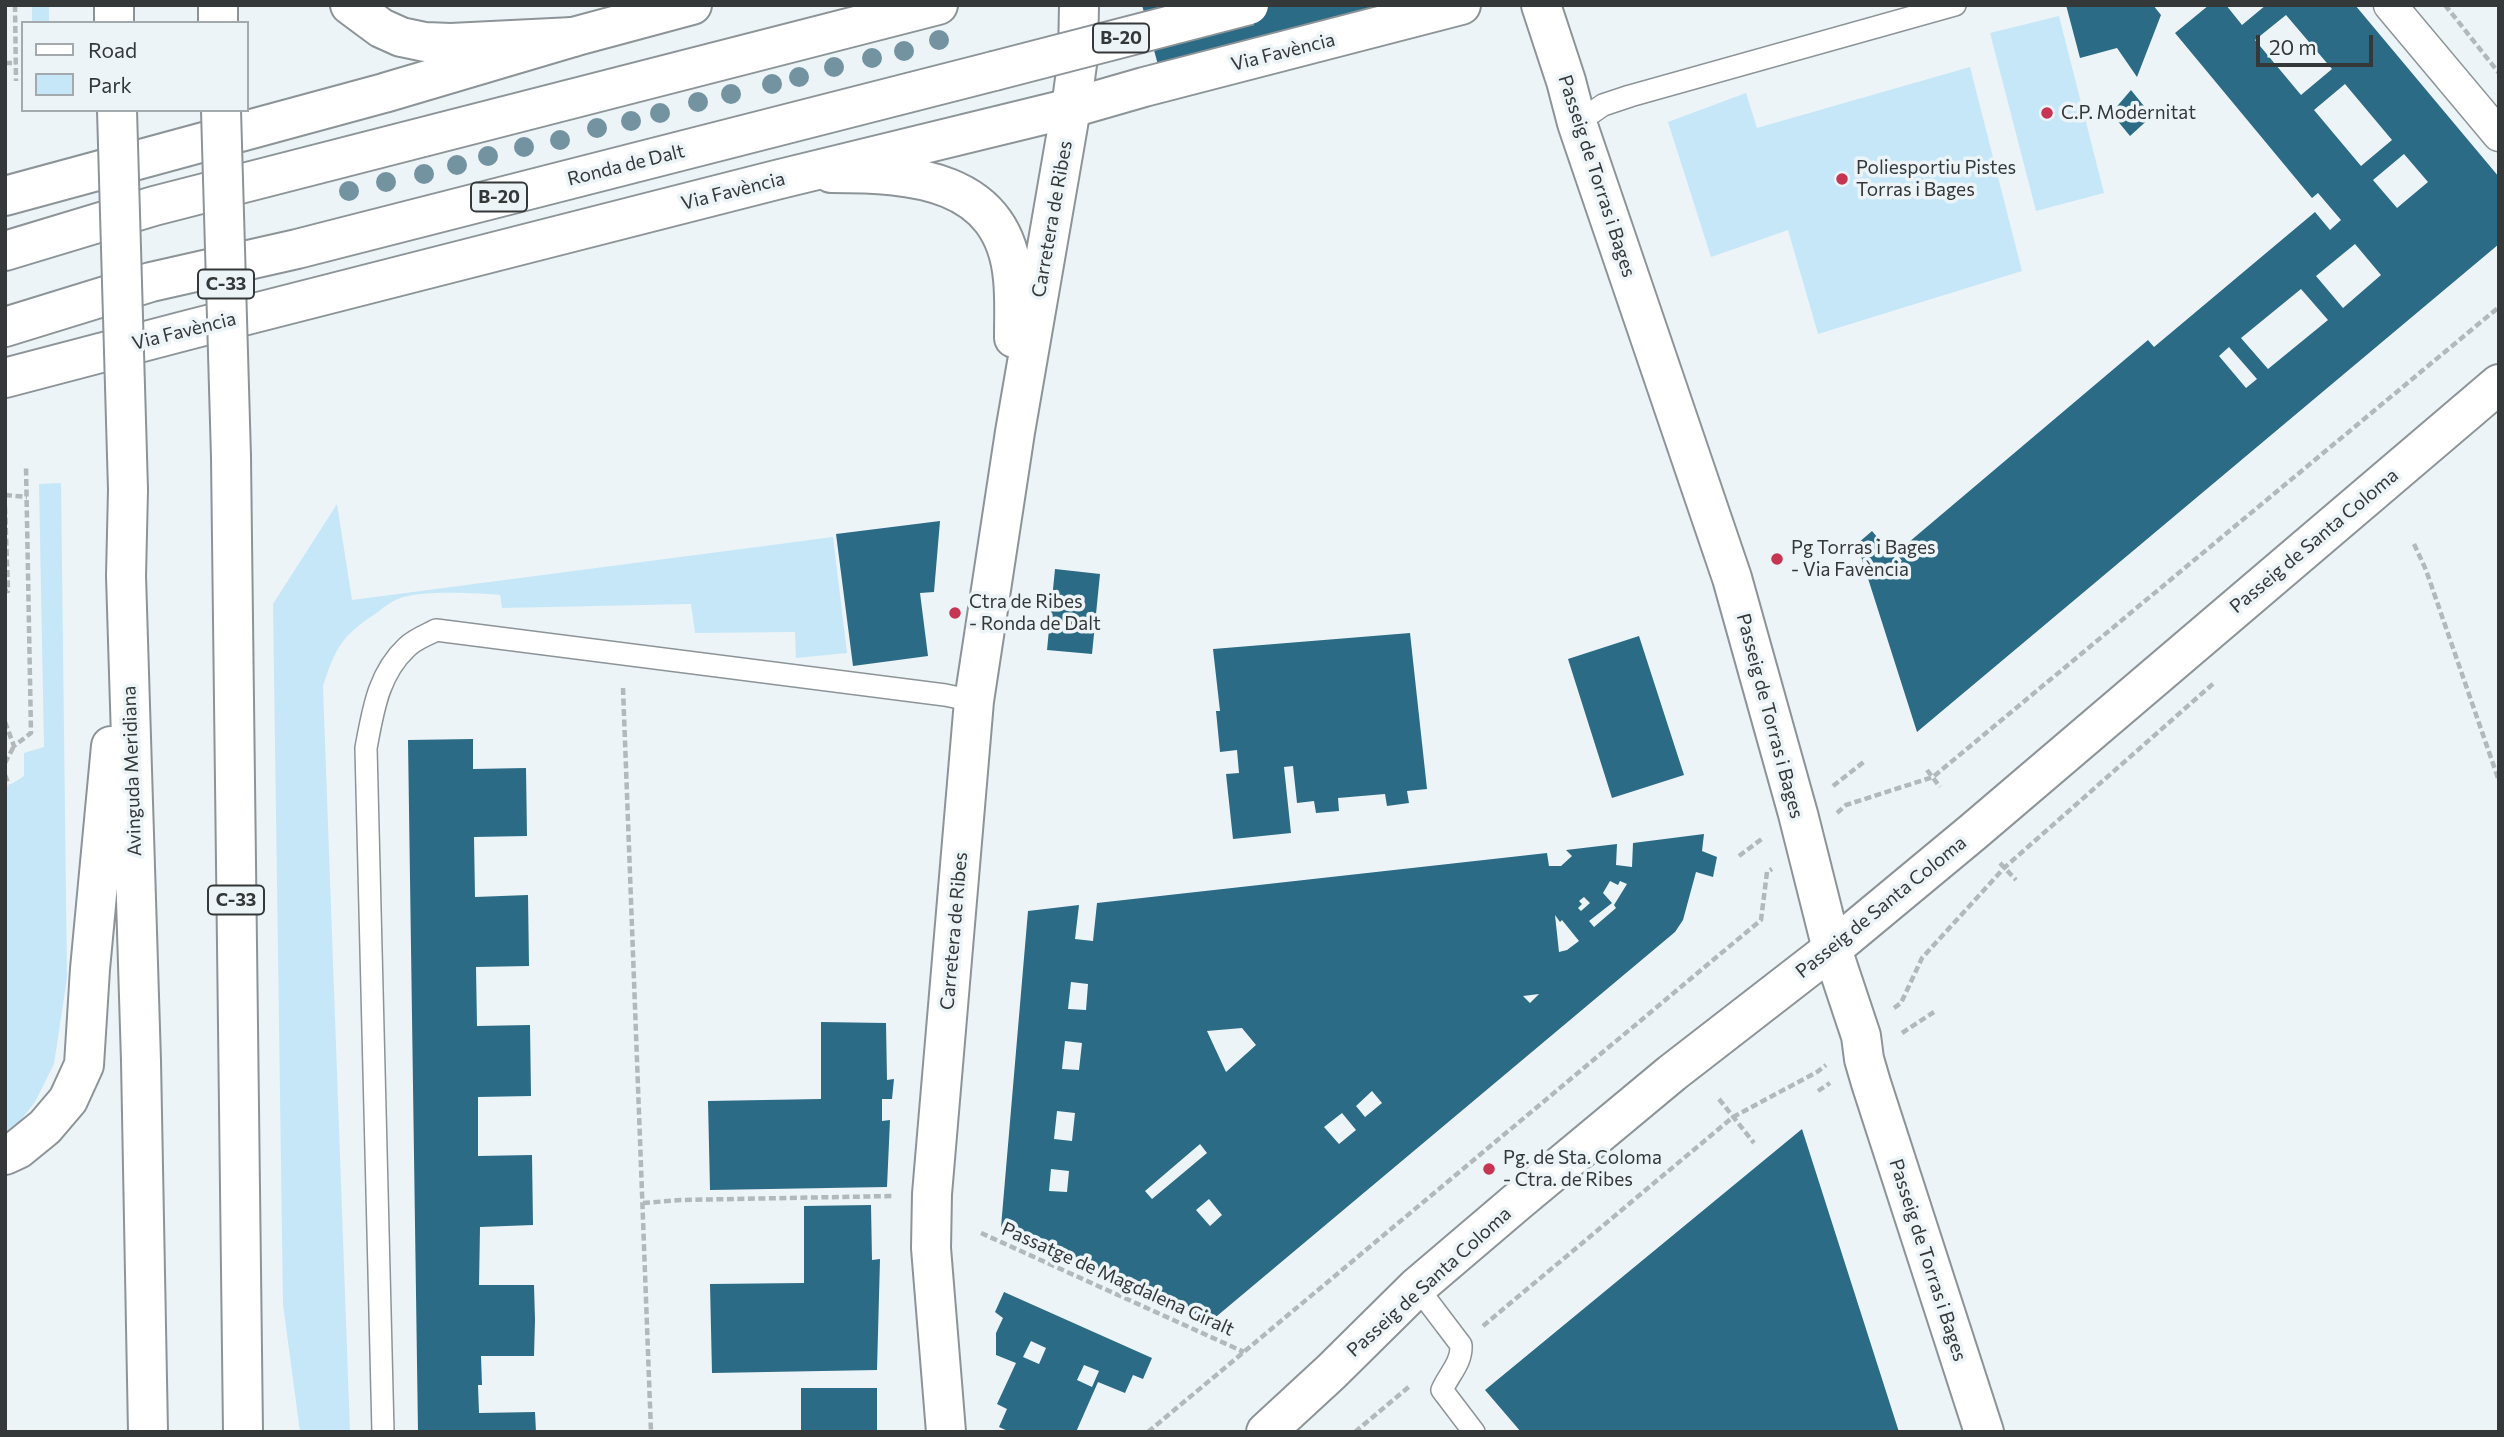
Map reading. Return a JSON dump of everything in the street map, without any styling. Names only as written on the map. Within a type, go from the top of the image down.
[{"type":"main road","points":[[350,5],[381,28],[401,37],[425,42],[573,37]]},
{"type":"main road","points":[[15,189],[384,93],[692,5]]},
{"type":"main road","points":[[5,251],[153,206],[938,5]]},
{"type":"main road","name":"Carretera de Ribes","points":[[946,1432],[931,1248],[932,1194],[974,701],[1015,432],[1071,108],[1078,57],[1079,5]]},
{"type":"main road","name":"Ronda de Dalt","points":[[5,327],[151,282],[298,249],[1249,5]]},
{"type":"main road","name":"Via Favència","points":[[5,378],[1071,108],[1461,5]]},
{"type":"main road","name":"Passeig de Torras i Bages","points":[[1541,5],[1577,123],[1731,578],[1798,814],[1832,949],[1861,1036],[1871,1083],[1984,1432]]},
{"type":"main road","name":"Avinguda Meridiana","points":[[117,112],[148,1432]]},
{"type":"main road","name":"C-33","points":[[221,112],[231,457],[243,1432]]},
{"type":"main road","name":"Carretera de Ribes","points":[[804,174],[905,175],[939,184],[967,197],[988,213],[1005,243],[1013,277],[1015,432]]},
{"type":"main road","name":"Passeig de Santa Coloma","points":[[1266,1432],[1417,1287],[1671,1073],[1832,949],[2499,384]]},
{"type":"main road","points":[[5,1155],[18,1149],[45,1127],[68,1100],[84,1065],[90,969],[126,576]]},
{"type":"main road","points":[[242,1342],[261,1432]]},
{"type":"main road","points":[[132,1432],[148,1367]]},
{"type":"street","points":[[2390,5],[2499,135]]},
{"type":"lane","points":[[1577,123],[1603,105],[1630,96],[1955,5]]},
{"type":"lane","points":[[383,1432],[366,748],[376,697],[389,668],[409,645],[436,630],[945,695],[974,701]]},
{"type":"lane","points":[[1417,1287],[1461,1345],[1459,1362],[1442,1390],[1474,1432]]},
{"type":"path","points":[[15,5],[16,81]]},
{"type":"path","points":[[2445,5],[2499,73]]},
{"type":"path","points":[[5,63],[16,63]]},
{"type":"path","points":[[1846,805],[1933,777],[2499,307]]},
{"type":"path","points":[[5,763],[15,747],[31,733],[26,467]]},
{"type":"path","points":[[5,495],[26,497]]},
{"type":"path","points":[[5,508],[8,591],[5,591]]},
{"type":"path","points":[[2414,544],[2426,570],[2499,781]]},
{"type":"path","points":[[1901,1003],[1923,958],[2002,865],[2221,677]]},
{"type":"path","points":[[623,688],[652,1432]]},
{"type":"path","points":[[5,722],[15,747]]},
{"type":"path","points":[[1833,786],[1865,761]]},
{"type":"path","points":[[1927,770],[1940,787]]},
{"type":"path","points":[[5,775],[9,785]]},
{"type":"path","points":[[1739,856],[1763,838]]},
{"type":"path","points":[[2002,865],[2016,880]]},
{"type":"path","points":[[1148,1432],[1761,920],[1767,872]]},
{"type":"path","points":[[1902,1033],[1934,1012]]},
{"type":"path","points":[[1354,1432],[1733,1116],[1818,1072]]},
{"type":"path","points":[[1818,1091],[1833,1080]]},
{"type":"path","points":[[1719,1099],[1754,1143]]},
{"type":"path","points":[[643,1203],[878,1196]]},
{"type":"path","name":"Passatge de Magdalena Giralt","points":[[981,1233],[1244,1352]]},
{"type":"green space","points":[[32,5],[49,5],[49,21],[32,21]]},
{"type":"green space","name":"C.P. Modernitat","points":[[2059,16],[2104,193],[2036,211],[1990,33]]},
{"type":"green space","name":"Poliesportiu Pistes Torras i Bages","points":[[1970,67],[2022,271],[1818,334],[1788,230],[1711,257],[1668,122],[1746,93],[1757,128]]},
{"type":"green space","points":[[61,483],[67,978],[54,1064],[35,1102],[16,1126],[5,1132],[5,788],[24,776],[24,753],[44,747],[39,484]]},
{"type":"green space","points":[[337,504],[352,600],[833,537],[847,653],[796,658],[795,632],[695,633],[691,604],[502,608],[500,595],[463,593],[420,594],[398,599],[364,622],[341,644],[323,686],[350,1432],[300,1432],[283,1304],[273,604]]},
{"type":"building","points":[[1142,5],[1381,5],[1381,6],[1158,65]]},
{"type":"building","points":[[2066,5],[2153,5],[2161,15],[2137,77],[2117,48],[2080,58]]},
{"type":"building","points":[[2209,5],[2226,5],[2242,25],[2266,5],[2355,5],[2499,177],[2499,244],[1917,732],[1857,544],[1872,531],[1899,563],[1902,561],[1896,553],[2148,340],[2154,347],[2315,212],[2330,230],[2341,220],[2318,193],[2312,198],[2175,33]],"holes":[[[2286,15],[2332,69],[2301,95],[2255,40]],[[2345,84],[2392,140],[2361,166],[2314,110]],[[2404,154],[2428,182],[2397,208],[2373,180]],[[2355,244],[2381,275],[2343,308],[2316,276]],[[2301,289],[2328,320],[2268,369],[2241,338]],[[2229,347],[2257,379],[2246,388],[2219,356]]]},
{"type":"building","points":[[2131,90],[2152,116],[2130,136],[2107,108],[2113,111]]},
{"type":"building","points":[[940,521],[934,592],[920,593],[928,656],[853,666],[836,534]]},
{"type":"building","points":[[1055,569],[1100,574],[1092,654],[1047,650]]},
{"type":"building","points":[[1410,633],[1427,789],[1407,791],[1409,803],[1387,806],[1385,794],[1338,798],[1339,811],[1316,813],[1314,801],[1297,803],[1293,766],[1284,767],[1291,833],[1233,839],[1226,774],[1239,773],[1237,750],[1220,752],[1216,711],[1220,711],[1213,649]]},
{"type":"building","points":[[1639,636],[1684,775],[1612,798],[1568,659]]},
{"type":"building","points":[[473,739],[473,769],[526,768],[527,836],[474,837],[475,897],[528,895],[529,966],[476,967],[477,1026],[530,1025],[531,1096],[478,1097],[478,1156],[532,1155],[533,1225],[480,1227],[479,1285],[534,1285],[535,1320],[534,1356],[481,1356],[479,1413],[535,1412],[536,1432],[418,1432],[408,740]]},
{"type":"building","points":[[1704,834],[1702,851],[1717,857],[1713,877],[1696,872],[1683,920],[1675,932],[1211,1321],[1001,1227],[1028,911],[1079,905],[1075,939],[1093,941],[1097,903],[1547,853],[1549,866],[1561,866],[1572,856],[1566,850],[1617,844],[1616,865],[1632,867],[1633,843]],"holes":[[[1610,881],[1618,885],[1620,881],[1627,884],[1614,905],[1616,908],[1594,927],[1589,921],[1612,903],[1603,893]],[[1584,897],[1590,903],[1581,911],[1578,908],[1582,904],[1579,901]],[[1555,915],[1579,941],[1567,950],[1559,952]],[[1071,982],[1088,984],[1086,1010],[1068,1009]],[[1539,994],[1530,1003],[1523,996]],[[1242,1028],[1256,1045],[1226,1072],[1207,1031]],[[1065,1041],[1082,1043],[1079,1070],[1062,1069]],[[1372,1091],[1382,1103],[1365,1117],[1356,1106]],[[1057,1111],[1075,1113],[1072,1141],[1054,1139]],[[1342,1113],[1356,1130],[1339,1144],[1324,1127]],[[1200,1144],[1207,1153],[1152,1199],[1145,1191]],[[1051,1169],[1069,1171],[1067,1192],[1049,1191]],[[1209,1199],[1222,1215],[1210,1226],[1196,1210]]]},
{"type":"building","points":[[821,1022],[886,1023],[887,1080],[894,1079],[892,1099],[882,1099],[882,1121],[890,1120],[887,1187],[710,1190],[708,1101],[821,1099]]},
{"type":"building","points":[[1802,1129],[1899,1432],[1521,1432],[1485,1390]]},
{"type":"building","points":[[871,1205],[872,1260],[880,1259],[877,1370],[712,1373],[710,1284],[804,1283],[804,1206]]},
{"type":"building","points":[[1004,1292],[1152,1358],[1143,1379],[1133,1375],[1125,1393],[1098,1382],[1076,1432],[1010,1432],[999,1427],[1007,1409],[997,1404],[1016,1363],[996,1355],[996,1333],[1003,1318],[995,1312]],"holes":[[[1031,1341],[1046,1348],[1039,1364],[1023,1357]],[[1084,1365],[1099,1371],[1092,1387],[1077,1380]]]},
{"type":"building","points":[[801,1388],[877,1388],[877,1432],[801,1432]]},
{"type":"place","name":"C.P. Modernitat","points":[[2047,113]]},
{"type":"place","name":"Poliesportiu Pistes Torras i Bages","points":[[1842,179]]},
{"type":"place","name":"Pg Torras i Bages - Via Favència","points":[[1777,559]]},
{"type":"place","name":"Ctra de Ribes - Ronda de Dalt","points":[[955,613]]},
{"type":"place","name":"Pg. de Sta. Coloma - Ctra. de Ribes","points":[[1489,1169]]}]
